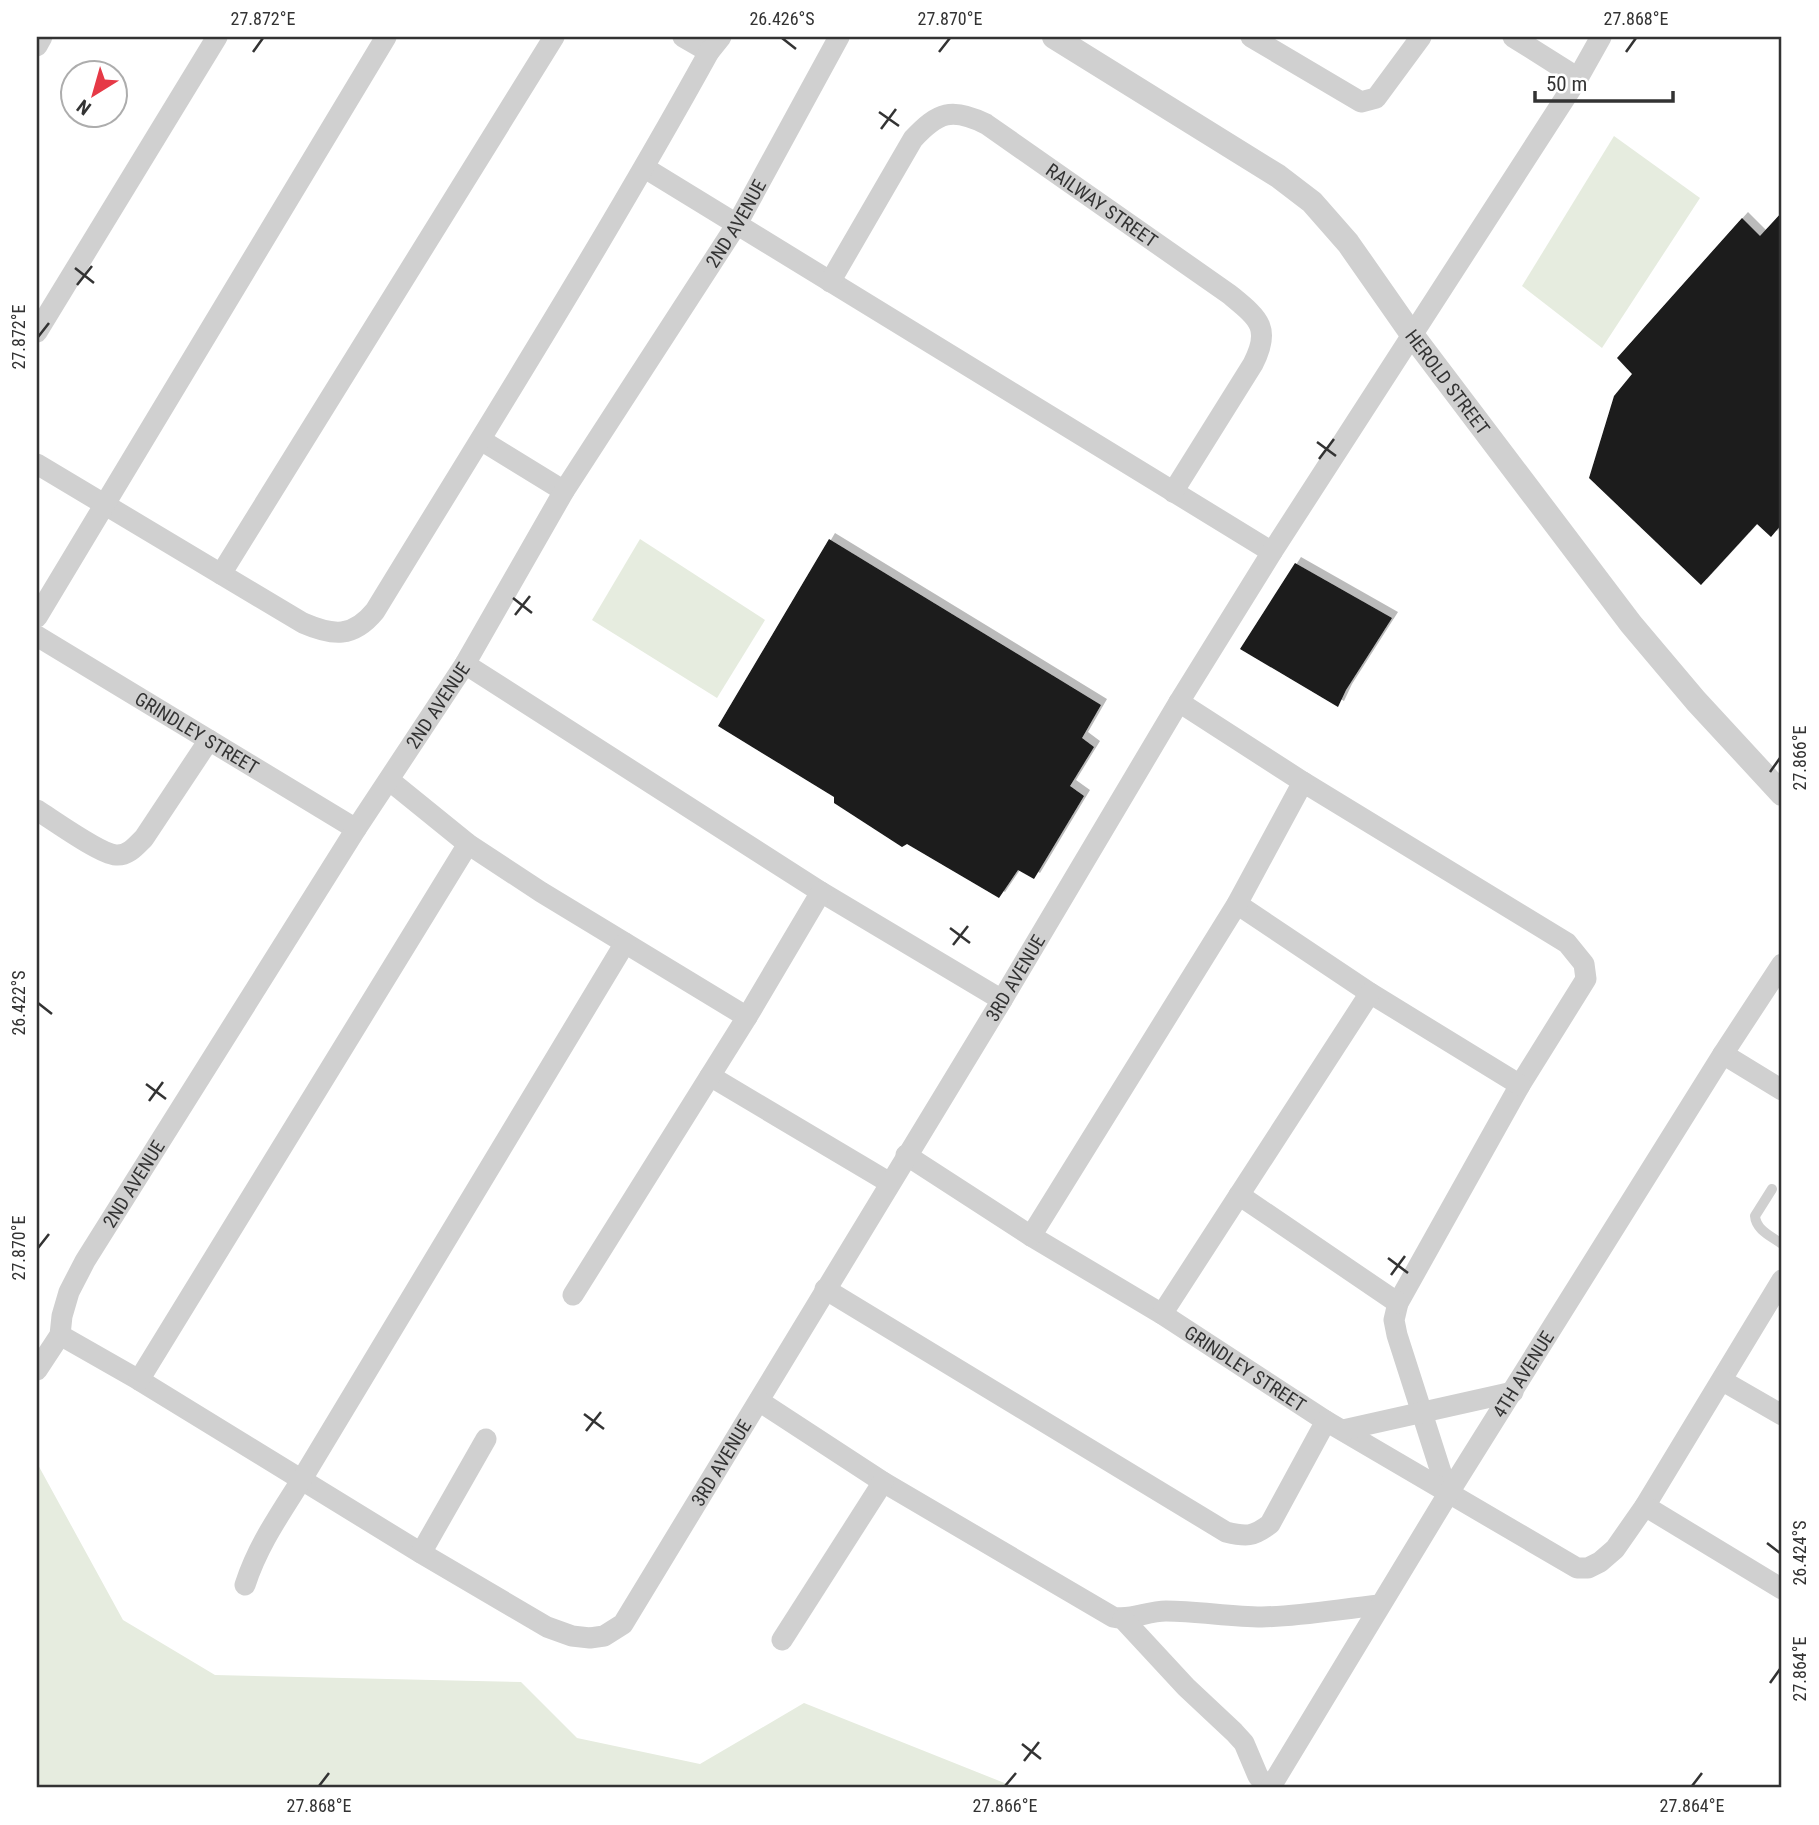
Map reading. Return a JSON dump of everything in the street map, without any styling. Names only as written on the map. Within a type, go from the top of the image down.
[{"type":"street","points":[[37,46],[42,37]]},
{"type":"street","points":[[37,332],[217,37]]},
{"type":"street","points":[[37,617],[386,37]]},
{"type":"street","points":[[221,574],[554,37]]},
{"type":"street","points":[[37,464],[303,623],[325,633],[357,628],[375,611],[481,440],[645,168],[715,44],[683,37]]},
{"type":"street","name":"2ND AVENUE","points":[[37,1370],[60,1335],[69,1292],[85,1261],[356,829],[464,664],[565,491],[737,224],[839,37]]},
{"type":"street","name":"HEROLD STREET","points":[[1054,37],[1278,176],[1312,202],[1348,243],[1413,336],[1664,666],[1782,794]]},
{"type":"street","points":[[1251,37],[1361,102],[1376,99],[1421,37]]},
{"type":"street","points":[[1513,37],[1578,78]]},
{"type":"street","name":"3RD AVENUE","points":[[421,1553],[547,1628],[572,1636],[590,1638],[604,1636],[623,1624],[1002,1000],[1179,702],[1272,552],[1578,78],[1601,37]]},
{"type":"street","name":"RAILWAY STREET","points":[[830,282],[913,139],[926,125],[939,116],[952,113],[967,114],[986,124],[1229,294],[1251,312],[1261,327],[1262,346],[1253,364],[1173,492]]},
{"type":"street","points":[[645,168],[1272,552]]},
{"type":"street","points":[[481,440],[565,491]]},
{"type":"street","name":"GRINDLEY STREET","points":[[37,636],[356,829]]},
{"type":"street","points":[[464,664],[821,892],[1002,1000]]},
{"type":"street","points":[[1179,702],[1303,782],[1567,943],[1584,964],[1586,979],[1520,1085],[1398,1303],[1394,1320],[1397,1335],[1448,1494]]},
{"type":"street","points":[[37,810],[102,850],[116,855],[132,851],[144,838],[209,740]]},
{"type":"street","points":[[389,780],[468,844],[541,892],[747,1017]]},
{"type":"street","points":[[1031,1236],[1237,904],[1303,782]]},
{"type":"street","points":[[139,1380],[468,844]]},
{"type":"street","points":[[573,1295],[747,1017],[821,892]]},
{"type":"street","points":[[1237,904],[1370,993],[1520,1085]]},
{"type":"street","points":[[245,1585],[269,1530],[625,943]]},
{"type":"street","name":"4TH AVENUE","points":[[1269,1788],[1448,1494],[1782,964]]},
{"type":"street","points":[[1162,1314],[1370,993]]},
{"type":"street","points":[[1723,1054],[1782,1090]]},
{"type":"street","points":[[710,1076],[890,1183]]},
{"type":"street","name":"GRINDLEY STREET","points":[[906,1155],[1031,1236],[1162,1314],[1335,1426],[1577,1568],[1588,1568],[1601,1562],[1615,1549],[1645,1506]]},
{"type":"street","points":[[1239,1195],[1398,1303]]},
{"type":"street","points":[[1782,1280],[1645,1506],[1782,1589]]},
{"type":"street","points":[[825,1289],[1226,1532],[1245,1536],[1261,1531],[1270,1524],[1335,1426],[1513,1392]]},
{"type":"street","points":[[60,1335],[139,1380],[421,1553],[486,1439]]},
{"type":"street","points":[[1723,1381],[1782,1415]]},
{"type":"street","points":[[759,1401],[883,1482],[1103,1612],[1123,1619],[1186,1687],[1244,1743],[1258,1776],[1269,1788]]},
{"type":"street","points":[[782,1640],[883,1482]]},
{"type":"street","points":[[1123,1619],[1159,1611],[1261,1617],[1380,1605]]},
{"type":"lane","points":[[1772,1189],[1755,1216],[1755,1221],[1761,1230],[1782,1244]]},
{"type":"shaded area","points":[[1614,136],[1700,198],[1602,348],[1522,286]]},
{"type":"shaded area","points":[[640,539],[765,620],[717,698],[592,620]]},
{"type":"shaded area","points":[[37,1463],[123,1620],[215,1675],[521,1682],[577,1738],[700,1764],[804,1703],[1017,1788],[37,1788]]},
{"type":"building","points":[[1782,212],[1782,524],[1771,537],[1757,524],[1701,585],[1589,478],[1614,396],[1632,374],[1617,358],[1742,218],[1760,236]]},
{"type":"building","points":[[829,539],[1101,705],[1082,738],[1094,747],[1070,786],[1084,796],[1034,879],[1018,870],[999,898],[907,844],[902,847],[834,803],[834,797],[718,726]]},
{"type":"building","points":[[1295,563],[1392,618],[1338,707],[1240,649]]}]
